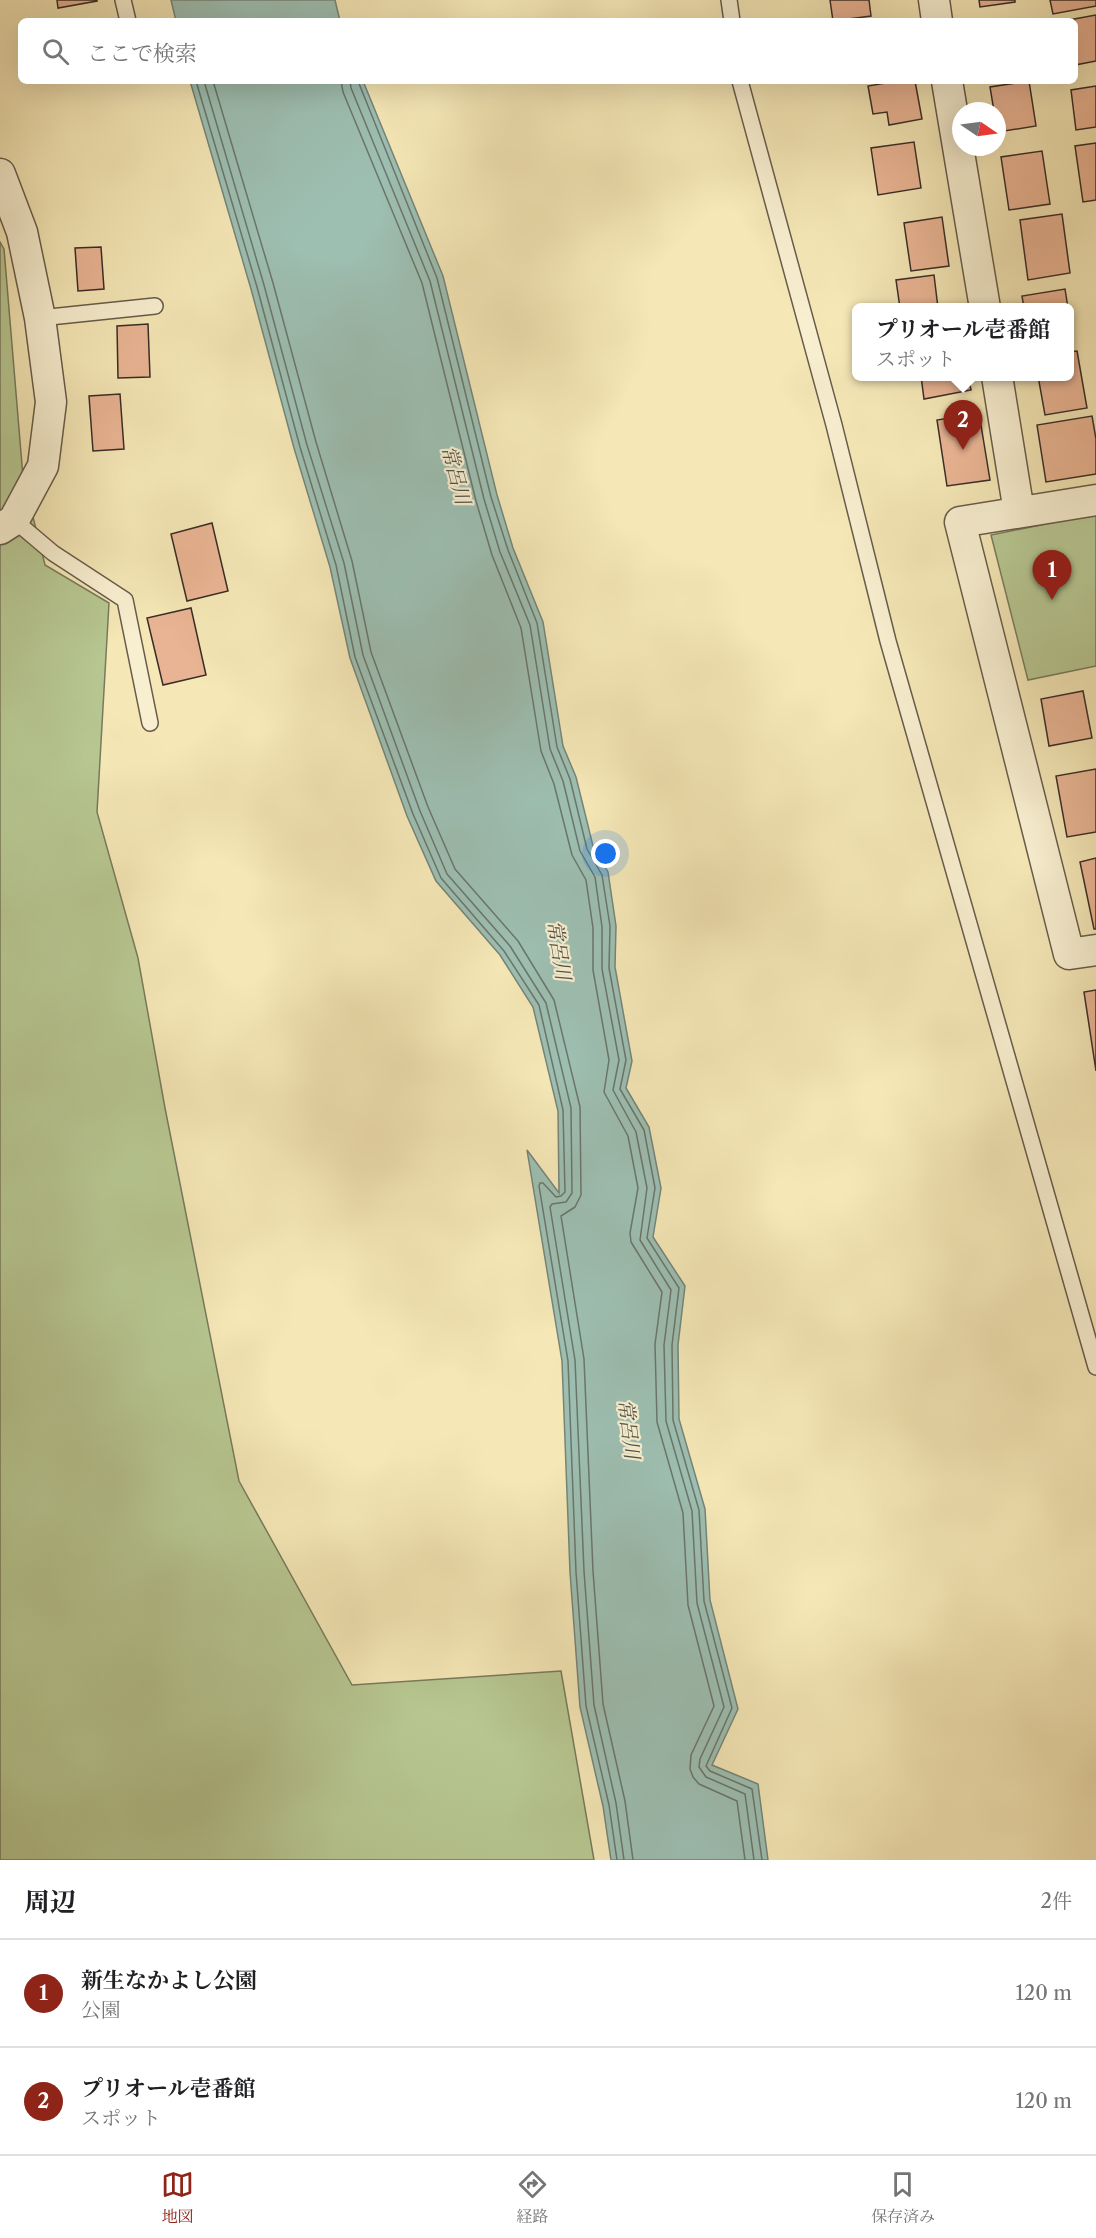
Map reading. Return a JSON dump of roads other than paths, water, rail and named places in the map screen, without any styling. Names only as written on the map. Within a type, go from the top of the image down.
[{"type":"street","points":[[934,0],[937,18]]},
{"type":"street","points":[[948,84],[984,303]]},
{"type":"street","points":[[0,174],[22,232],[40,318],[51,402],[43,466],[7,525]]},
{"type":"street","points":[[997,381],[1019,512]]},
{"type":"street","points":[[1096,500],[960,522],[1070,954],[1096,950]]},
{"type":"lane","points":[[123,0],[127,18]]},
{"type":"lane","points":[[729,0],[732,18]]},
{"type":"lane","points":[[741,84],[834,425],[888,641],[1096,1367]]},
{"type":"lane","points":[[40,318],[155,306]]},
{"type":"lane","points":[[7,525],[125,600],[150,723]]},
{"type":"water","points":[[171,0],[335,0],[339,18],[175,18]]},
{"type":"water","name":"常呂川","points":[[191,84],[364,84],[443,276],[497,495],[513,548],[543,622],[563,746],[576,777],[593,846],[608,872],[616,926],[615,967],[632,1061],[626,1088],[649,1127],[661,1188],[653,1237],[685,1286],[678,1345],[679,1419],[705,1509],[710,1600],[738,1709],[712,1765],[758,1784],[768,1860],[611,1860],[603,1806],[580,1707],[570,1572],[562,1361],[527,1150],[559,1193],[558,1111],[533,1007],[500,955],[436,881],[407,816],[350,658],[330,567],[294,448],[251,289]]},
{"type":"place","name":"プリオール壱番館","points":[[963,450]]},
{"type":"place","name":"新生なかよし公園","points":[[1052,600]]}]
